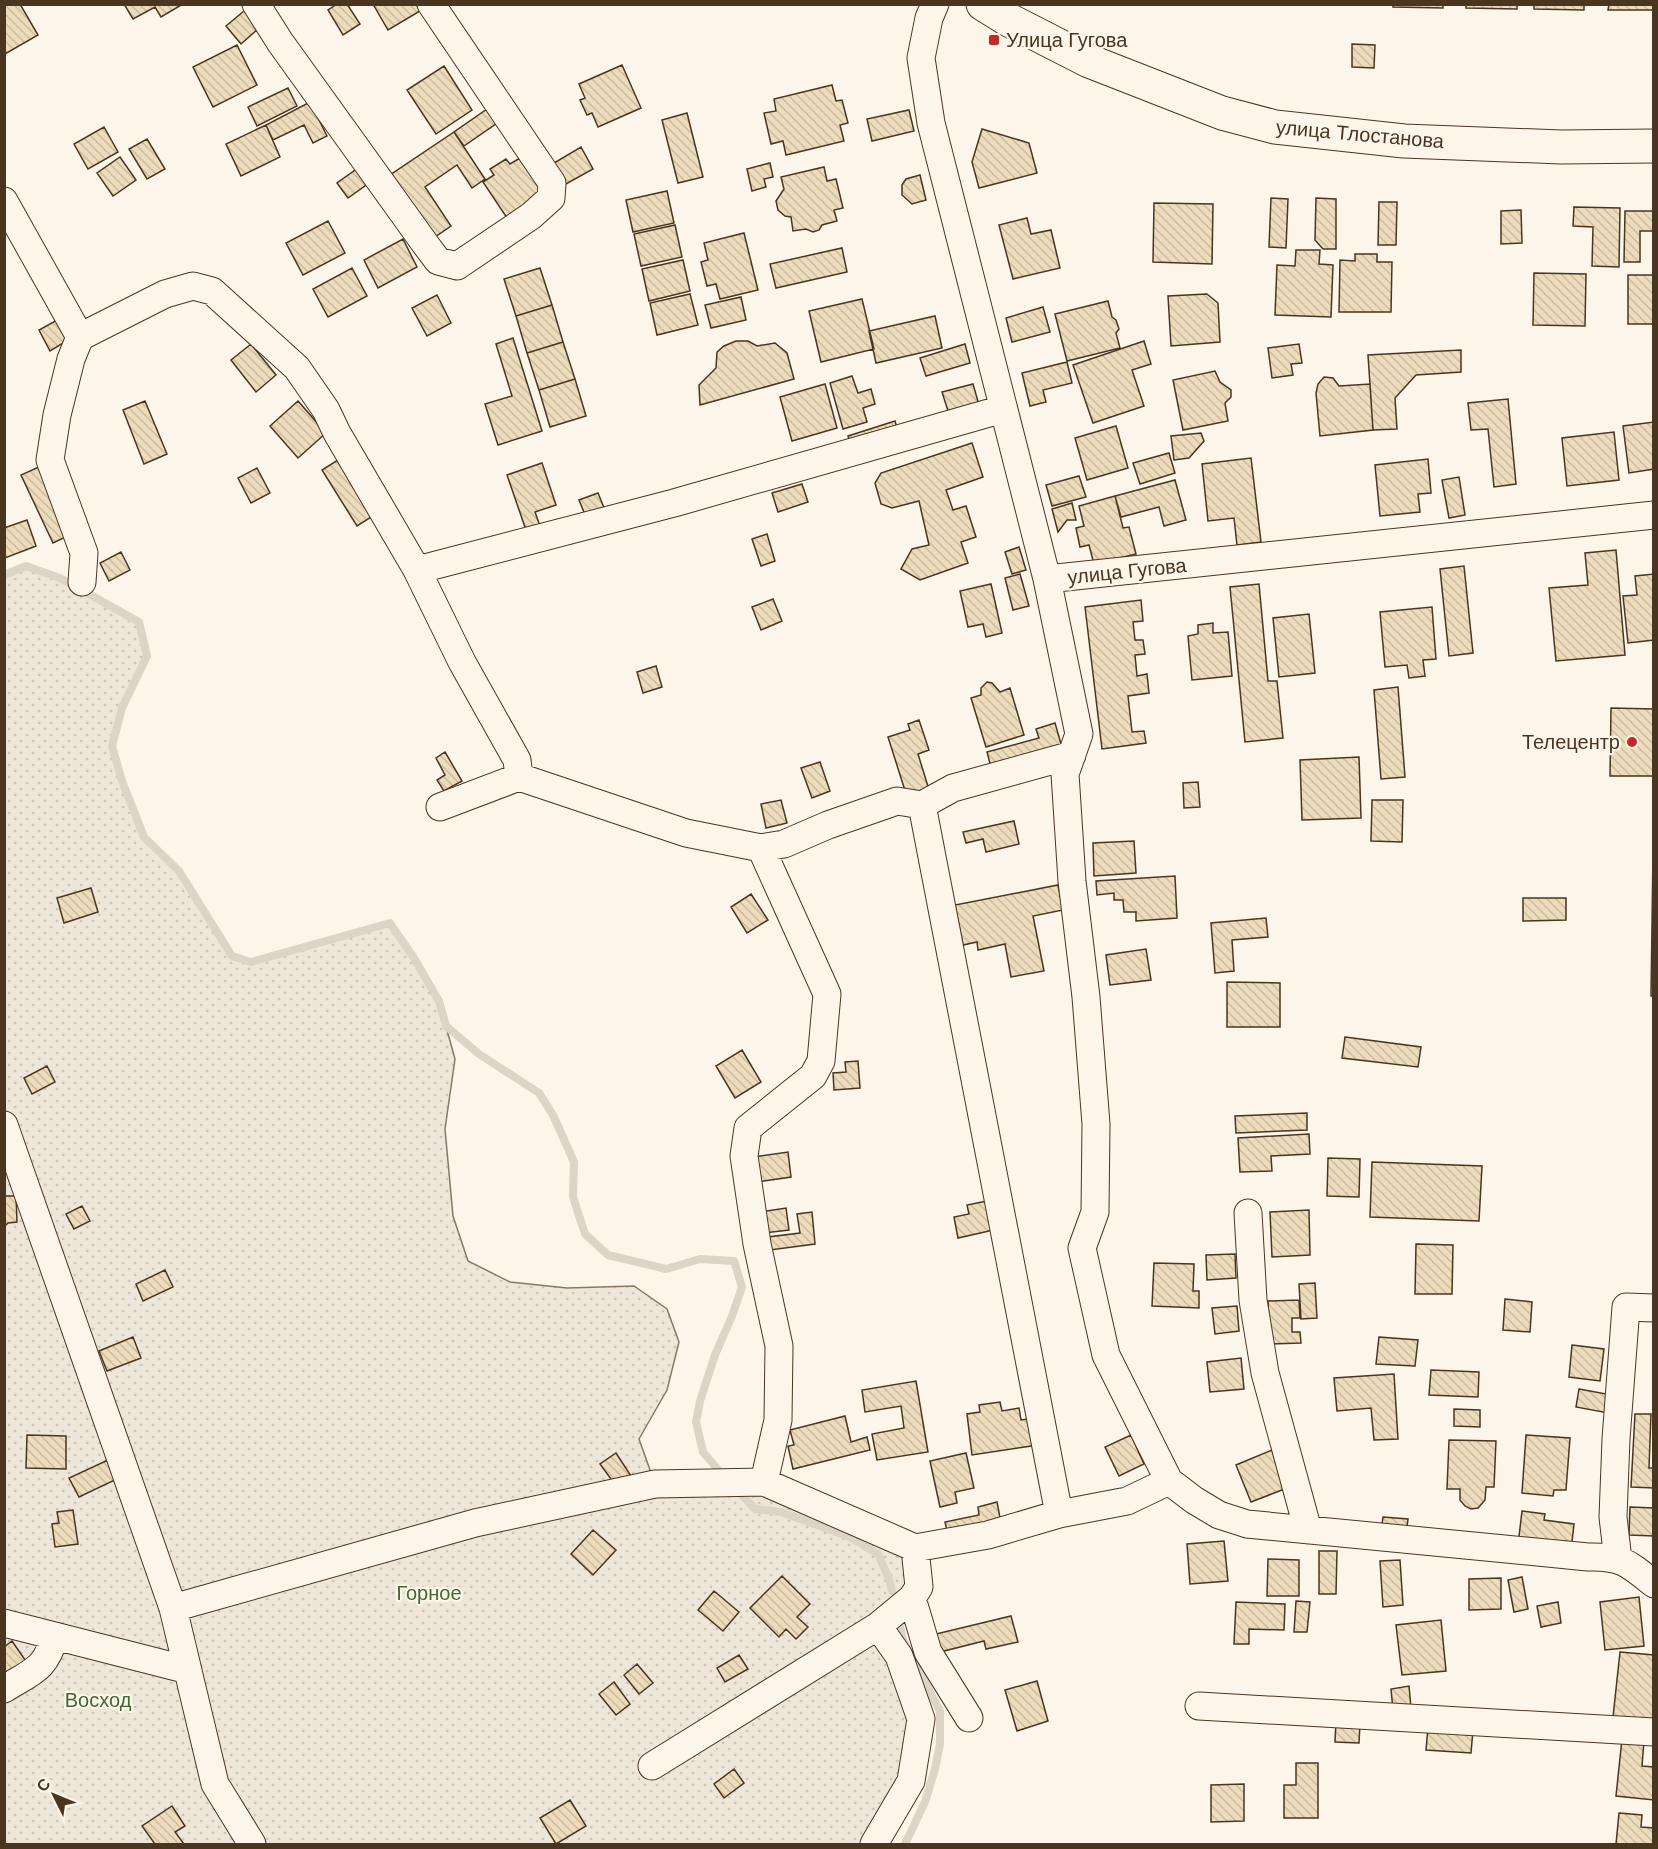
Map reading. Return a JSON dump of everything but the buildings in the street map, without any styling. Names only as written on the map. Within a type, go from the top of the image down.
[{"type":"main road","name":"улица Тлостанова","points":[[983,4],[1007,19],[1089,61],[1222,113],[1275,127],[1404,141],[1561,147],[1653,147]]},
{"type":"street","points":[[256,4],[280,42],[438,261],[457,266],[531,216],[551,198],[552,183],[431,4]]},
{"type":"street","name":"улица Гугова","points":[[934,4],[921,58],[931,123],[1047,579],[1653,515]]},
{"type":"street","points":[[4,201],[80,337]]},
{"type":"street","points":[[82,582],[84,553],[50,459],[71,359],[80,337],[165,294],[193,286],[212,291],[297,368],[326,410],[337,433],[417,570],[462,662],[517,760],[519,777]]},
{"type":"street","points":[[417,570],[674,503],[1004,410]]},
{"type":"street","points":[[1047,579],[1079,734],[1065,774],[1072,881],[1086,997],[1096,1124],[1095,1212],[1082,1248],[1106,1354],[1169,1481],[1194,1500],[1220,1515],[1247,1524],[1588,1557],[1609,1557],[1629,1564],[1653,1584]]},
{"type":"street","points":[[440,807],[519,777],[686,833],[761,848],[784,844],[828,825],[897,801],[922,805],[952,788],[1072,755]]},
{"type":"street","points":[[922,805],[1059,1514]]},
{"type":"street","points":[[761,848],[827,994],[821,1060],[813,1076],[748,1128],[744,1156],[757,1244],[779,1346],[778,1420],[764,1482]]},
{"type":"street","points":[[4,1125],[173,1608],[215,1784],[252,1845]]},
{"type":"street","points":[[1248,1214],[1253,1300],[1264,1373],[1308,1530]]},
{"type":"street","points":[[1618,1560],[1613,1517],[1616,1439],[1626,1307],[1653,1308]]},
{"type":"street","points":[[173,1608],[475,1523],[655,1484],[764,1482],[915,1548],[988,1535],[1059,1514],[1127,1501],[1169,1481]]},
{"type":"street","points":[[652,1766],[878,1626],[912,1598],[919,1587],[915,1548]]},
{"type":"street","points":[[912,1598],[928,1652],[969,1718]]},
{"type":"street","points":[[4,1623],[188,1670]]},
{"type":"street","points":[[874,1845],[911,1781],[921,1719],[899,1656],[878,1626]]},
{"type":"street","points":[[4,1689],[41,1666],[49,1654],[55,1636]]},
{"type":"street","points":[[1199,1706],[1653,1732]]},
{"type":"green space","name":"Горное","points":[[26,566],[60,578],[139,622],[147,656],[122,708],[112,746],[122,781],[144,837],[179,871],[232,956],[251,962],[390,923],[414,958],[439,1001],[455,1059],[445,1129],[453,1216],[468,1261],[510,1282],[567,1288],[634,1286],[667,1309],[679,1342],[667,1390],[639,1439],[655,1484],[764,1482],[915,1548],[919,1587],[879,1626],[921,1719],[877,1844],[5,1844],[4,575]]},
{"type":"waterway","points":[[4,575],[26,566],[60,578],[139,622],[147,656],[122,708],[112,746],[122,781],[144,837],[179,871],[232,956],[251,962],[390,923],[439,1001],[446,1026],[479,1054],[539,1093],[553,1115],[574,1162],[573,1197],[585,1234],[608,1255],[666,1269],[700,1259],[734,1261],[742,1287],[715,1355],[700,1401],[696,1422],[703,1452],[721,1473]]},
{"type":"waterway","points":[[740,1493],[755,1509],[781,1512],[850,1537],[878,1554],[892,1591]]},
{"type":"waterway","points":[[898,1617],[903,1640],[940,1711],[940,1744],[935,1769],[925,1802],[905,1844]]},
{"type":"place","name":"Улица Гугова","points":[[994,40]]},
{"type":"place","name":"Телецентр","points":[[1632,742]]},
{"type":"park label","name":"Восход","points":[[98,1700]]}]
